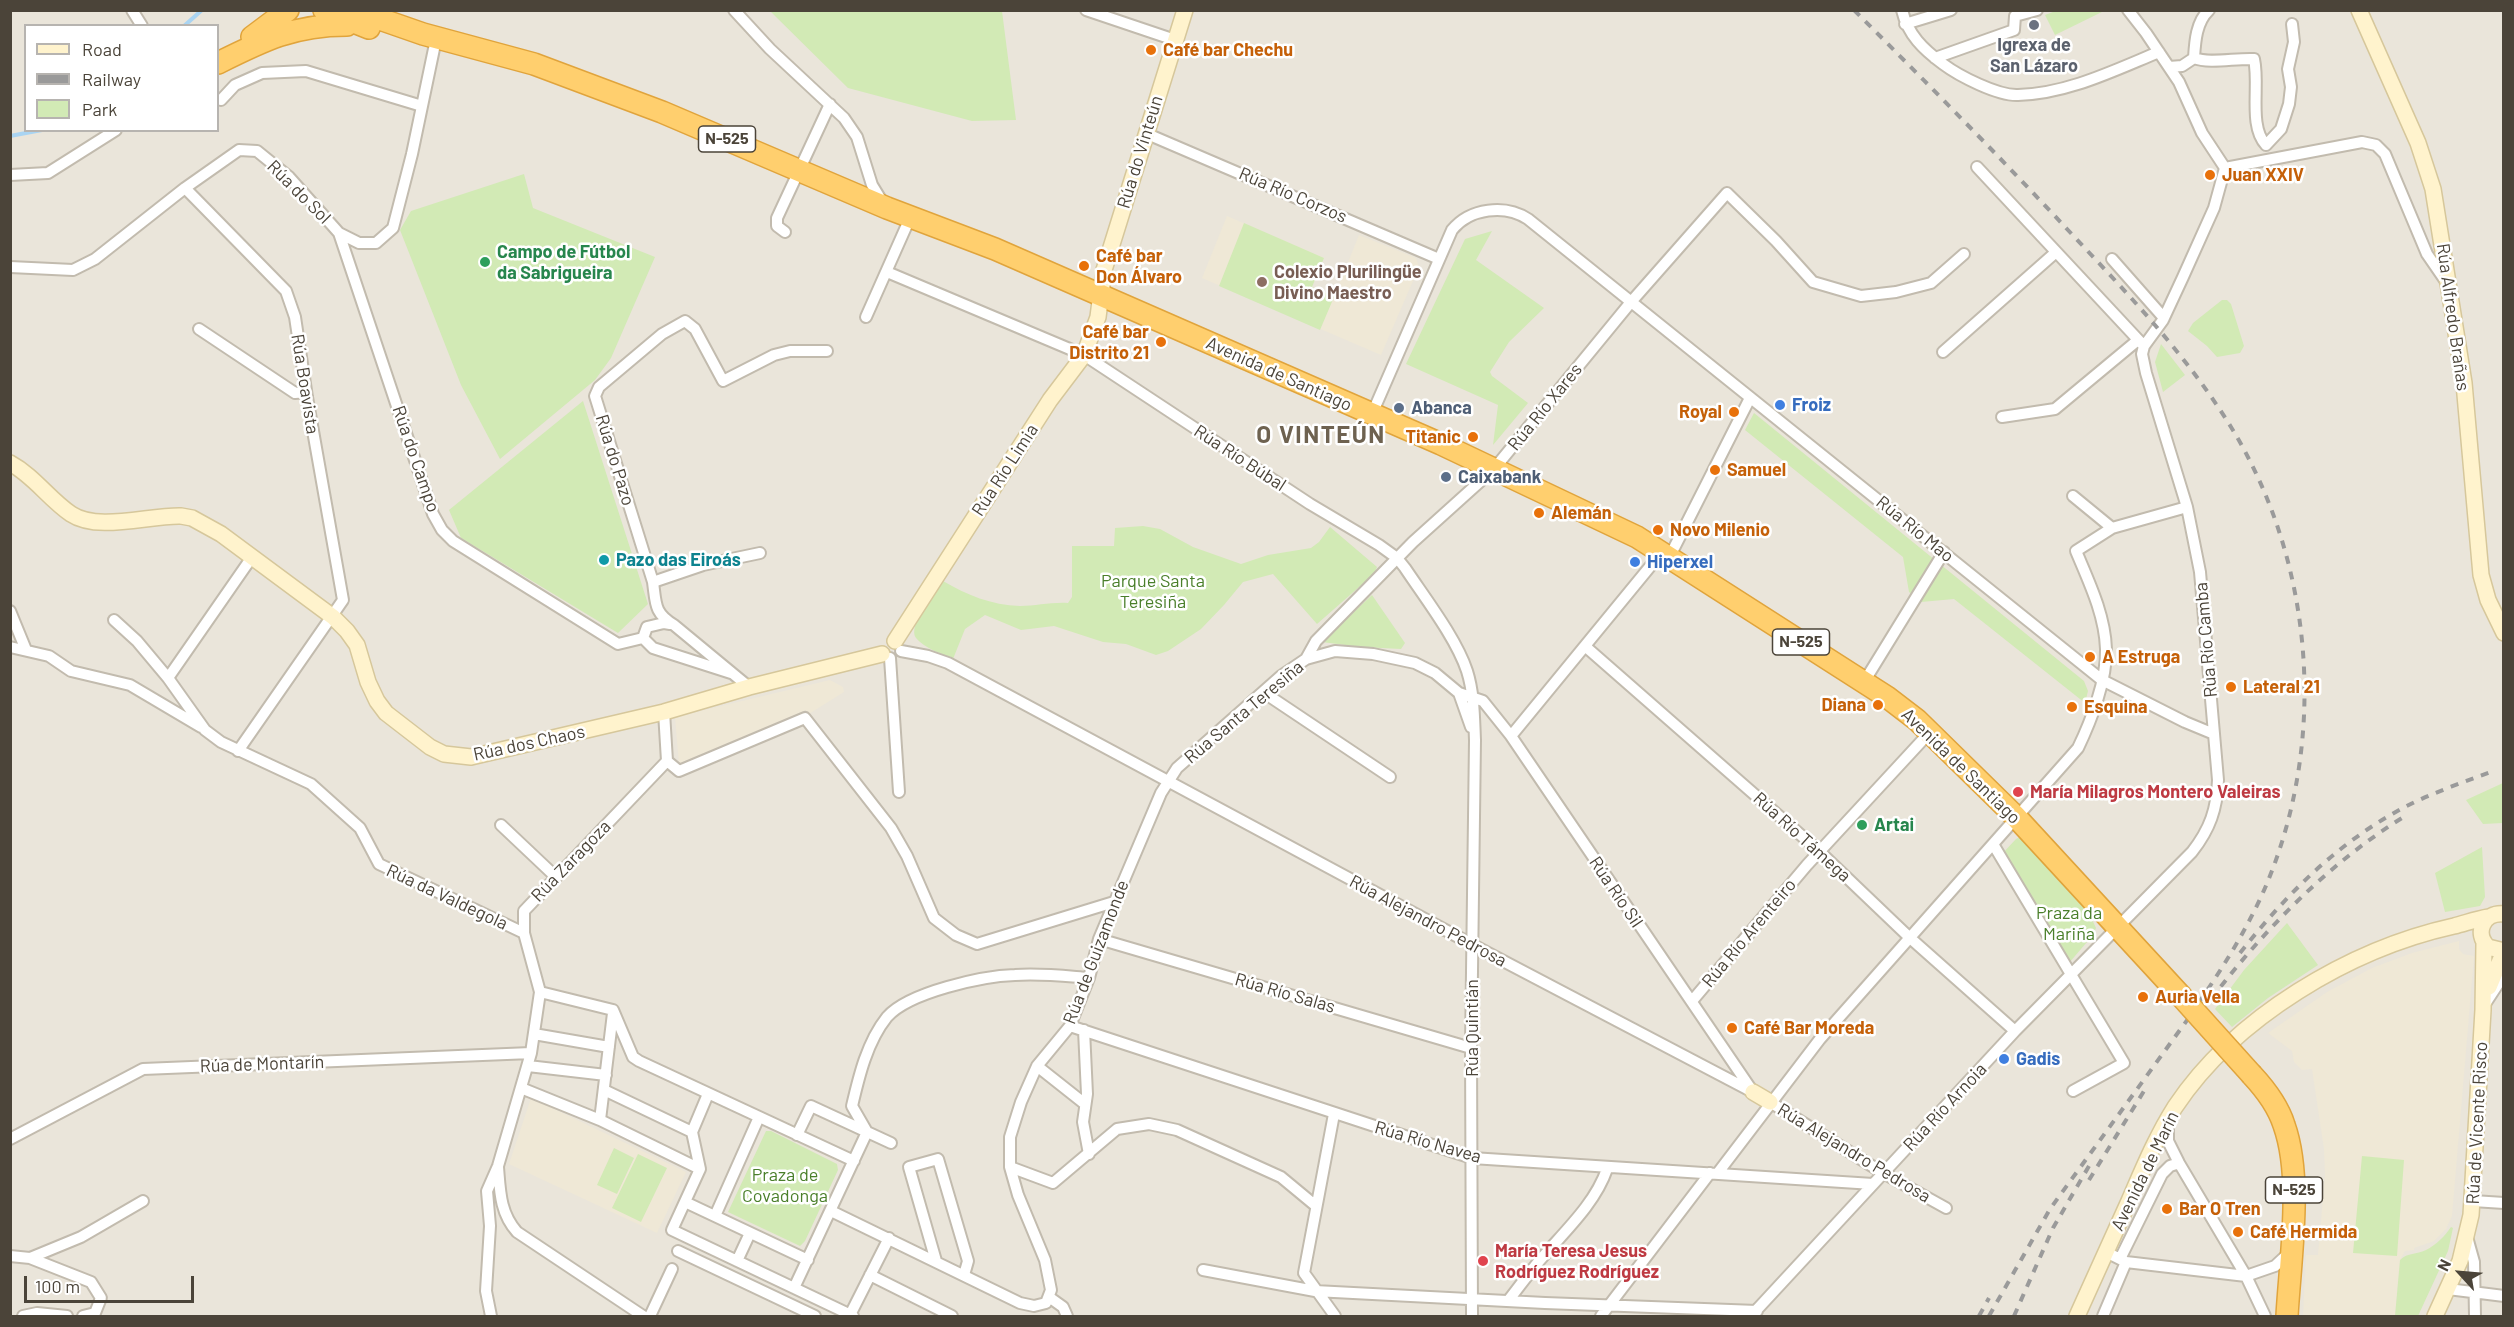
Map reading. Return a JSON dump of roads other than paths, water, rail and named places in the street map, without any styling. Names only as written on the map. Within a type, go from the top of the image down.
[{"type":"highway","points":[[262,31],[278,10]]},
{"type":"highway","points":[[219,62],[258,43],[304,10]]},
{"type":"highway","name":"N-525","points":[[324,10],[359,17],[534,64],[662,112],[887,208]]},
{"type":"highway","points":[[338,10],[359,17]]},
{"type":"highway","points":[[219,56],[262,31],[289,20],[319,25],[359,17]]},
{"type":"highway","name":"N-525","points":[[359,17],[435,44],[565,76]]},
{"type":"highway","name":"Avenida de Santiago","points":[[887,208],[995,249],[1100,294],[1372,414],[1619,527],[1666,554],[1896,703],[1930,732],[2016,817],[2180,995],[2252,1075],[2271,1100],[2284,1124],[2292,1154],[2294,1192],[2287,1317]]},
{"type":"street","points":[[725,10],[736,13],[770,49],[844,118],[857,137],[872,185],[887,208]]},
{"type":"street","points":[[1086,10],[1175,40]]},
{"type":"street","name":"Rúa do Vinteún","points":[[1100,294],[1102,276],[1185,10]]},
{"type":"street","points":[[1902,10],[1905,24],[1922,48],[1951,70],[1989,88],[2017,96],[2088,80],[2159,52]]},
{"type":"street","points":[[1905,24],[1951,10]]},
{"type":"street","points":[[1935,58],[2014,30],[2014,13],[2037,10]]},
{"type":"street","points":[[2002,417],[2055,409],[2141,343],[2161,322],[2214,208],[2225,168],[2202,133],[2169,67],[2128,10]]},
{"type":"street","points":[[2194,58],[2201,17],[2209,10]]},
{"type":"street","name":"Rúa Alfredo Brañas","points":[[2359,10],[2426,164],[2438,211],[2464,382],[2481,575],[2488,600],[2504,633]]},
{"type":"street","points":[[133,11],[141,24]]},
{"type":"street","points":[[2264,162],[2266,146],[2281,129],[2289,104],[2292,87],[2288,69],[2294,42],[2292,24]]},
{"type":"street","name":"Rúa do Sol","points":[[10,267],[73,270],[95,259],[185,188],[239,150],[257,151],[289,177],[339,233],[359,243],[375,243],[393,228],[435,44]]},
{"type":"street","points":[[2169,67],[2182,66],[2194,58]]},
{"type":"street","points":[[2194,58],[2205,62],[2234,58],[2254,59],[2258,75],[2256,112],[2259,138],[2266,146]]},
{"type":"street","points":[[221,100],[235,85],[262,73],[306,71],[422,106]]},
{"type":"street","points":[[785,232],[777,226],[777,218],[830,104]]},
{"type":"street","points":[[10,175],[48,173],[114,132]]},
{"type":"street","name":"Rúa Río Corzos","points":[[1145,133],[1439,259]]},
{"type":"street","points":[[2225,168],[2362,142],[2376,145],[2385,154],[2427,254],[2449,286]]},
{"type":"street","points":[[1977,167],[2141,343]]},
{"type":"street","name":"Rúa Boavista","points":[[185,188],[286,291],[295,317],[343,600],[238,751]]},
{"type":"street","name":"Rúa Río Xares","points":[[1306,659],[1316,641],[1397,558],[1494,469],[1631,302],[1727,194],[1776,241],[1813,282],[1861,296],[1896,291],[1931,282],[1964,254]]},
{"type":"street","name":"Rúa Río Mao","points":[[1372,414],[1452,230],[1466,218],[1499,209],[1514,211],[1631,302],[2102,680],[2214,734]]},
{"type":"street","points":[[866,317],[910,218]]},
{"type":"street","name":"Rúa do Campo","points":[[339,233],[434,514],[442,530],[453,541],[618,644],[643,639]]},
{"type":"street","points":[[1943,352],[2055,253]]},
{"type":"street","points":[[2112,259],[2161,322]]},
{"type":"street","name":"Rúa Río Búbal","points":[[887,272],[1084,355],[1310,504],[1397,558]]},
{"type":"street","name":"Rúa Río Limia","points":[[898,646],[1050,400],[1084,355],[1098,317],[1100,294]]},
{"type":"street","name":"Rúa do Pazo","points":[[749,687],[658,612],[653,582],[595,396],[599,387],[662,334],[686,321],[695,329],[723,381],[774,355],[790,351],[827,351]]},
{"type":"street","points":[[199,328],[295,393],[306,392]]},
{"type":"street","name":"Rúa Río Camba","points":[[2116,926],[2182,862],[2208,830],[2217,800],[2218,780],[2200,572],[2187,507],[2145,373],[2141,343]]},
{"type":"street","points":[[1511,736],[1666,554],[1750,398]]},
{"type":"street","name":"Rúa dos Chaos","points":[[10,463],[34,479],[69,513],[83,520],[107,522],[167,515],[192,518],[220,534],[333,617],[357,645],[368,682],[386,712],[430,747],[444,754],[479,756],[664,712],[749,687],[886,656]]},
{"type":"street","points":[[2073,496],[2112,528]]},
{"type":"street","points":[[1601,1317],[1820,1039],[2078,748],[2088,727],[2102,680],[2106,650],[2098,602],[2076,551],[2112,528],[2187,507]]},
{"type":"street","points":[[1864,681],[1944,552]]},
{"type":"street","points":[[653,582],[703,565],[760,553]]},
{"type":"street","points":[[168,678],[252,557]]},
{"type":"street","points":[[1397,558],[1423,594],[1456,650],[1467,672],[1473,697]]},
{"type":"street","points":[[643,639],[657,603]]},
{"type":"street","points":[[10,611],[26,650]]},
{"type":"street","name":"Rúa da Valdegola","points":[[114,620],[137,640],[168,678],[205,730],[238,751],[311,784],[360,828],[379,864],[524,933]]},
{"type":"street","points":[[647,627],[664,623],[674,625]]},
{"type":"street","name":"Rúa do Pazo","points":[[643,639],[653,648],[735,674]]},
{"type":"street","points":[[898,646],[891,640],[883,647],[886,656],[899,792]]},
{"type":"street","name":"Rúa Alejandro Pedrosa","points":[[898,646],[948,663],[1722,1078],[1753,1092],[1884,1173],[1946,1208]]},
{"type":"street","points":[[10,647],[49,656],[71,671],[130,685],[205,730]]},
{"type":"street","name":"Rúa Río Támega","points":[[1586,647],[1819,851],[1909,937],[2015,1031]]},
{"type":"street","name":"Rúa Santa Teresiña","points":[[1168,781],[1189,755],[1281,676],[1306,659],[1335,651],[1373,654],[1415,663],[1435,673],[1459,693]]},
{"type":"street","points":[[1263,692],[1390,777]]},
{"type":"street","name":"Rúa Río Sil","points":[[1459,693],[1483,701],[1511,736],[1753,1092]]},
{"type":"street","name":"Rúa Quintián","points":[[1459,693],[1475,740]]},
{"type":"street","name":"Rúa Quintián","points":[[1472,1317],[1471,1048],[1475,740],[1473,697]]},
{"type":"street","points":[[664,712],[667,761],[679,771],[805,718],[891,828],[907,856],[934,918],[956,936],[977,944],[1114,902]]},
{"type":"street","name":"Rúa Río Arenteiro","points":[[1692,1001],[1819,851],[1930,732]]},
{"type":"street","name":"Rúa Zaragoza","points":[[491,1317],[486,1291],[490,1226],[487,1191],[498,1166],[528,1066],[540,992],[524,933],[524,911],[667,761]]},
{"type":"street","name":"Rúa de Guizamonde","points":[[1049,1297],[1051,1290],[1045,1260],[1018,1195],[1010,1167],[1010,1137],[1021,1102],[1037,1065],[1070,1026],[1089,978],[1099,939],[1168,781]]},
{"type":"street","points":[[501,825],[556,877]]},
{"type":"street","points":[[1993,844],[2124,1063],[2073,1091]]},
{"type":"street","points":[[2483,939],[2482,924],[2496,915]]},
{"type":"street","name":"Avenida de Marín","points":[[2103,1317],[2118,1257],[2149,1156],[2188,1089],[2216,1057],[2264,1017],[2329,972],[2388,944],[2419,933],[2496,915]]},
{"type":"street","name":"Rúa Río Arnoia","points":[[1754,1314],[2015,1031],[2116,926]]},
{"type":"street","name":"Avenida de Marín","points":[[2456,926],[2483,939],[2493,950],[2504,951]]},
{"type":"street","name":"Rúa Río Salas","points":[[1099,939],[1471,1048]]},
{"type":"street","name":"Rúa de Vicente Risco","points":[[2435,1317],[2460,1261],[2467,1237],[2472,1201],[2483,1008],[2483,939]]},
{"type":"street","name":"Rúa de Vicente Risco","points":[[2483,1008],[2492,978],[2504,951]]},
{"type":"street","points":[[867,1132],[852,1106],[859,1074],[876,1034],[888,1017],[903,1004],[950,986],[1013,975],[1089,978]]},
{"type":"street","points":[[2483,1008],[2504,975]]},
{"type":"street","points":[[540,992],[614,1010]]},
{"type":"street","points":[[600,1120],[614,1010]]},
{"type":"street","points":[[614,1010],[633,1057],[708,1095],[854,1161]]},
{"type":"street","name":"Rúa Río Navea","points":[[1070,1026],[1472,1158],[1607,1169],[1873,1184]]},
{"type":"street","points":[[1084,1030],[1085,1104],[1083,1122],[1089,1154]]},
{"type":"street","points":[[534,1034],[609,1047]]},
{"type":"street","name":"Rúa de Montarín","points":[[10,1139],[143,1069],[531,1053]]},
{"type":"street","points":[[1722,1078],[1734,1064]]},
{"type":"street","points":[[1037,1065],[1085,1104]]},
{"type":"street","points":[[528,1066],[606,1075]]},
{"type":"street","points":[[521,1088],[600,1120],[700,1169]]},
{"type":"street","points":[[604,1090],[692,1132]]},
{"type":"street","points":[[708,1095],[692,1132],[700,1169],[672,1230],[852,1316],[889,1238]]},
{"type":"street","points":[[797,1135],[811,1106],[891,1143]]},
{"type":"street","points":[[1334,1114],[1304,1273],[1335,1317]]},
{"type":"street","points":[[715,1216],[759,1117]]},
{"type":"street","points":[[2168,1120],[2168,1141],[2246,1276],[2265,1317]]},
{"type":"street","points":[[1010,1167],[1053,1182],[1117,1129],[1149,1124],[1177,1130],[1281,1177],[1316,1206]]},
{"type":"street","points":[[794,1288],[867,1132]]},
{"type":"street","points":[[936,1262],[909,1167],[938,1159],[968,1261],[964,1275]]},
{"type":"street","name":"Avenida de Marín","points":[[2077,1317],[2118,1257],[2162,1174],[2170,1166],[2179,1163]]},
{"type":"street","points":[[498,1166],[502,1206],[506,1217],[517,1232],[643,1317]]},
{"type":"street","points":[[1508,1301],[1538,1262],[1577,1219],[1601,1185],[1607,1169]]},
{"type":"street","points":[[30,1258],[81,1237],[143,1201]]},
{"type":"street","points":[[2472,1201],[2504,1203]]},
{"type":"street","points":[[685,1202],[807,1260]]},
{"type":"street","points":[[831,1211],[1034,1311],[1046,1303],[1049,1297],[1063,1307],[1067,1317]]},
{"type":"street","points":[[737,1261],[750,1233]]},
{"type":"street","name":"Rúa de Vicente Risco","points":[[2467,1237],[2474,1262],[2475,1317]]},
{"type":"street","points":[[678,1251],[813,1316],[818,1300]]},
{"type":"street","points":[[2118,1257],[2246,1276],[2275,1266],[2291,1251]]},
{"type":"street","points":[[10,1256],[30,1258],[91,1282],[101,1298],[95,1313],[83,1317]]},
{"type":"street","points":[[651,1317],[672,1269]]},
{"type":"street","points":[[1203,1270],[1315,1291],[1754,1314]]},
{"type":"street","points":[[870,1275],[952,1317]]},
{"type":"street","points":[[2448,1289],[2504,1296]]},
{"type":"street","points":[[23,1317],[37,1313],[68,1317]]},
{"type":"waterway","points":[[186,24],[202,10]]},
{"type":"waterway","points":[[10,136],[31,132]]},
{"type":"railway","points":[[1854,10],[2041,201],[2175,349],[2231,427],[2259,480],[2281,536],[2295,594],[2303,654],[2304,714],[2298,773],[2285,832],[2265,888],[2249,922],[2189,1017]]},
{"type":"railway","points":[[2240,953],[2294,891],[2354,839],[2401,809],[2491,772]]},
{"type":"railway","points":[[2211,999],[2275,924],[2323,877],[2348,856],[2402,818]]},
{"type":"railway","points":[[1989,1316],[2050,1209],[2193,1012]]},
{"type":"railway","points":[[2089,1180],[2144,1091]]},
{"type":"railway","points":[[2014,1316],[2053,1228],[2089,1166]]},
{"type":"railway","points":[[1979,1316],[1989,1298]]},
{"type":"place","name":"Igrexa de San Lázaro","points":[[2034,25]]},
{"type":"place","name":"Café bar Chechu","points":[[1151,50]]},
{"type":"place","name":"Juan XXIV","points":[[2210,175]]},
{"type":"place","name":"Campo de Fútbol da Sabrigueira","points":[[485,262]]},
{"type":"place","name":"Café bar Don Álvaro","points":[[1084,266]]},
{"type":"place","name":"Colexio Plurilingüe Divino Maestro","points":[[1262,282]]},
{"type":"place","name":"Café bar Distrito 21","points":[[1161,342]]},
{"type":"place","name":"Froiz","points":[[1780,405]]},
{"type":"place","name":"Abanca","points":[[1399,408]]},
{"type":"place","name":"Royal","points":[[1734,412]]},
{"type":"place","name":"Titanic","points":[[1473,437]]},
{"type":"place","name":"Samuel","points":[[1715,470]]},
{"type":"place","name":"Caixabank","points":[[1446,477]]},
{"type":"place","name":"Alemán","points":[[1539,513]]},
{"type":"place","name":"Novo Milenio","points":[[1658,530]]},
{"type":"place","name":"Pazo das Eiroás","points":[[604,560]]},
{"type":"place","name":"Hiperxel","points":[[1635,562]]},
{"type":"place","name":"A Estruga","points":[[2090,657]]},
{"type":"place","name":"Lateral 21","points":[[2231,687]]},
{"type":"place","name":"Diana","points":[[1878,705]]},
{"type":"place","name":"Esquina","points":[[2072,707]]},
{"type":"place","name":"María Milagros Montero Valeiras","points":[[2018,792]]},
{"type":"place","name":"Artai","points":[[1862,825]]},
{"type":"place","name":"Auria Vella","points":[[2143,997]]},
{"type":"place","name":"Café Bar Moreda","points":[[1732,1028]]},
{"type":"place","name":"Gadis","points":[[2004,1059]]},
{"type":"place","name":"Bar O Tren","points":[[2167,1209]]},
{"type":"place","name":"Café Hermida","points":[[2238,1232]]},
{"type":"place","name":"María Teresa Jesus Rodríguez Rodríguez","points":[[1483,1261]]},
{"type":"district","name":"O VINTEÚN","points":[[1321,435]]},
{"type":"park label","name":"Parque Santa Teresiña","points":[[1153,591]]},
{"type":"park label","name":"Praza da Mariña","points":[[2069,923]]},
{"type":"park label","name":"Praza de Covadonga","points":[[785,1185]]}]
